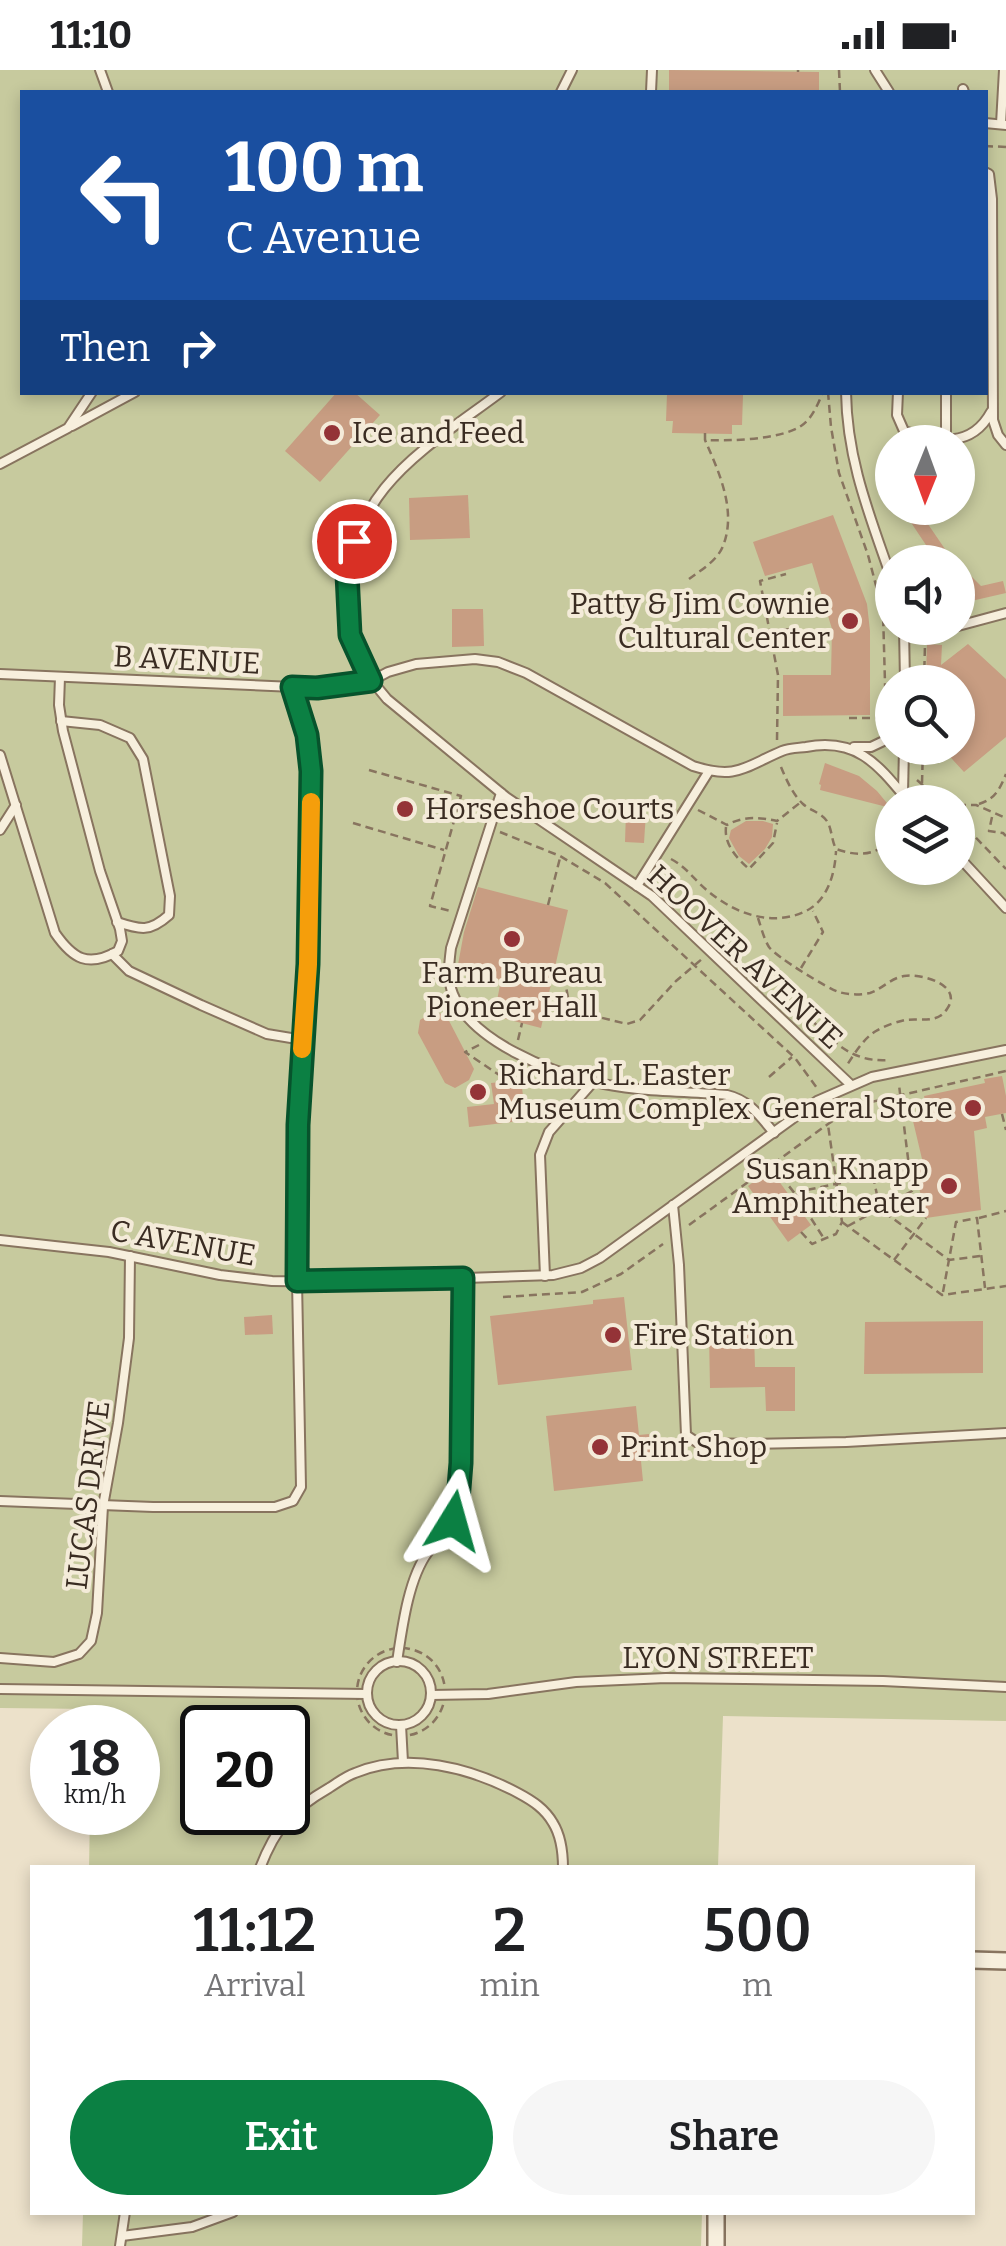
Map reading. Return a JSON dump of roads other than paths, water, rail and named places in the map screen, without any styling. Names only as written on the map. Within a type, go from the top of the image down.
[{"type":"street","points":[[975,1960],[1006,1961]]},
{"type":"street","points":[[716,2215],[716,2246]]},
{"type":"lane","points":[[1004,70],[1004,124]]},
{"type":"lane","points":[[988,174],[992,199],[993,408],[998,434],[1006,445]]},
{"type":"lane","points":[[68,428],[90,395]]},
{"type":"lane","points":[[0,464],[129,395]]},
{"type":"lane","points":[[371,681],[350,635],[347,608],[347,574],[360,525],[377,496],[406,464],[497,395]]},
{"type":"lane","points":[[846,395],[846,425],[856,478],[880,545]]},
{"type":"lane","points":[[898,395],[902,425]]},
{"type":"lane","points":[[946,395],[946,425]]},
{"type":"lane","points":[[975,431],[993,408]]},
{"type":"lane","points":[[975,622],[1006,614]]},
{"type":"lane","name":"B AVENUE","points":[[0,674],[317,688],[371,681],[416,664],[498,662],[526,673],[708,771]]},
{"type":"lane","points":[[0,756],[55,933],[69,953],[94,961],[118,951],[122,941],[118,922],[79,801],[61,721],[60,677]]},
{"type":"lane","name":"HOOVER AVENUE","points":[[371,681],[387,699],[501,793],[652,896],[851,1085]]},
{"type":"lane","points":[[0,1502],[276,1507],[293,1501],[301,1487],[298,1125],[308,964],[311,771],[307,735],[292,687]]},
{"type":"lane","points":[[61,721],[100,726],[130,738],[143,758],[170,896],[169,915],[155,928],[118,922]]},
{"type":"lane","points":[[637,886],[708,771],[727,773],[748,768],[783,751],[836,744],[876,763],[894,785]]},
{"type":"lane","points":[[845,748],[875,744]]},
{"type":"lane","points":[[501,793],[451,948],[448,971],[453,994],[465,1015],[515,1051],[593,1082],[740,1098],[774,1132]]},
{"type":"lane","points":[[0,830],[16,805]]},
{"type":"lane","points":[[975,874],[1006,908]]},
{"type":"lane","points":[[112,954],[128,971],[201,1005],[267,1034],[303,1040]]},
{"type":"lane","name":"C AVENUE","points":[[0,1240],[109,1252],[220,1275],[297,1281],[545,1276],[581,1268],[600,1258],[824,1098],[872,1077],[1006,1050]]},
{"type":"lane","points":[[545,1276],[540,1154],[550,1132],[593,1082]]},
{"type":"lane","points":[[673,1205],[686,1435],[698,1443],[846,1442],[1006,1433]]},
{"type":"lane","name":"LUCAS DRIVE","points":[[0,1658],[54,1662],[79,1654],[91,1641],[98,1613],[103,1506],[129,1338],[130,1256]]},
{"type":"lane","points":[[398,1662],[404,1612],[420,1568],[453,1521],[458,1500],[463,1278]]},
{"type":"lane","points":[[406,1662],[422,1670],[431,1694],[425,1712],[401,1730],[374,1713],[368,1686],[376,1672],[390,1663],[406,1662]]},
{"type":"lane","name":"LYON STREET","points":[[431,1694],[488,1694],[576,1682],[666,1678],[1006,1687]]},
{"type":"lane","points":[[0,1688],[368,1694]]},
{"type":"lane","points":[[401,1730],[403,1762]]},
{"type":"lane","points":[[261,1865],[271,1840],[305,1802],[356,1772],[403,1762],[453,1768],[494,1780],[535,1802],[554,1824],[563,1865]]},
{"type":"lane","points":[[125,2215],[121,2241],[192,2227],[225,2215]]},
{"type":"place","name":"Ice and Feed","points":[[332,433]]},
{"type":"place","name":"Patty & Jim Cownie Cultural Center","points":[[850,621]]},
{"type":"place","name":"Horseshoe Courts","points":[[405,809]]},
{"type":"place","name":"Farm Bureau Pioneer Hall","points":[[512,939]]},
{"type":"place","name":"Richard L. Easter Museum Complex","points":[[478,1092]]},
{"type":"place","name":"General Store","points":[[973,1108]]},
{"type":"place","name":"Susan Knapp Amphitheater","points":[[949,1186]]},
{"type":"place","name":"Fire Station","points":[[613,1335]]},
{"type":"place","name":"Print Shop","points":[[600,1447]]}]
